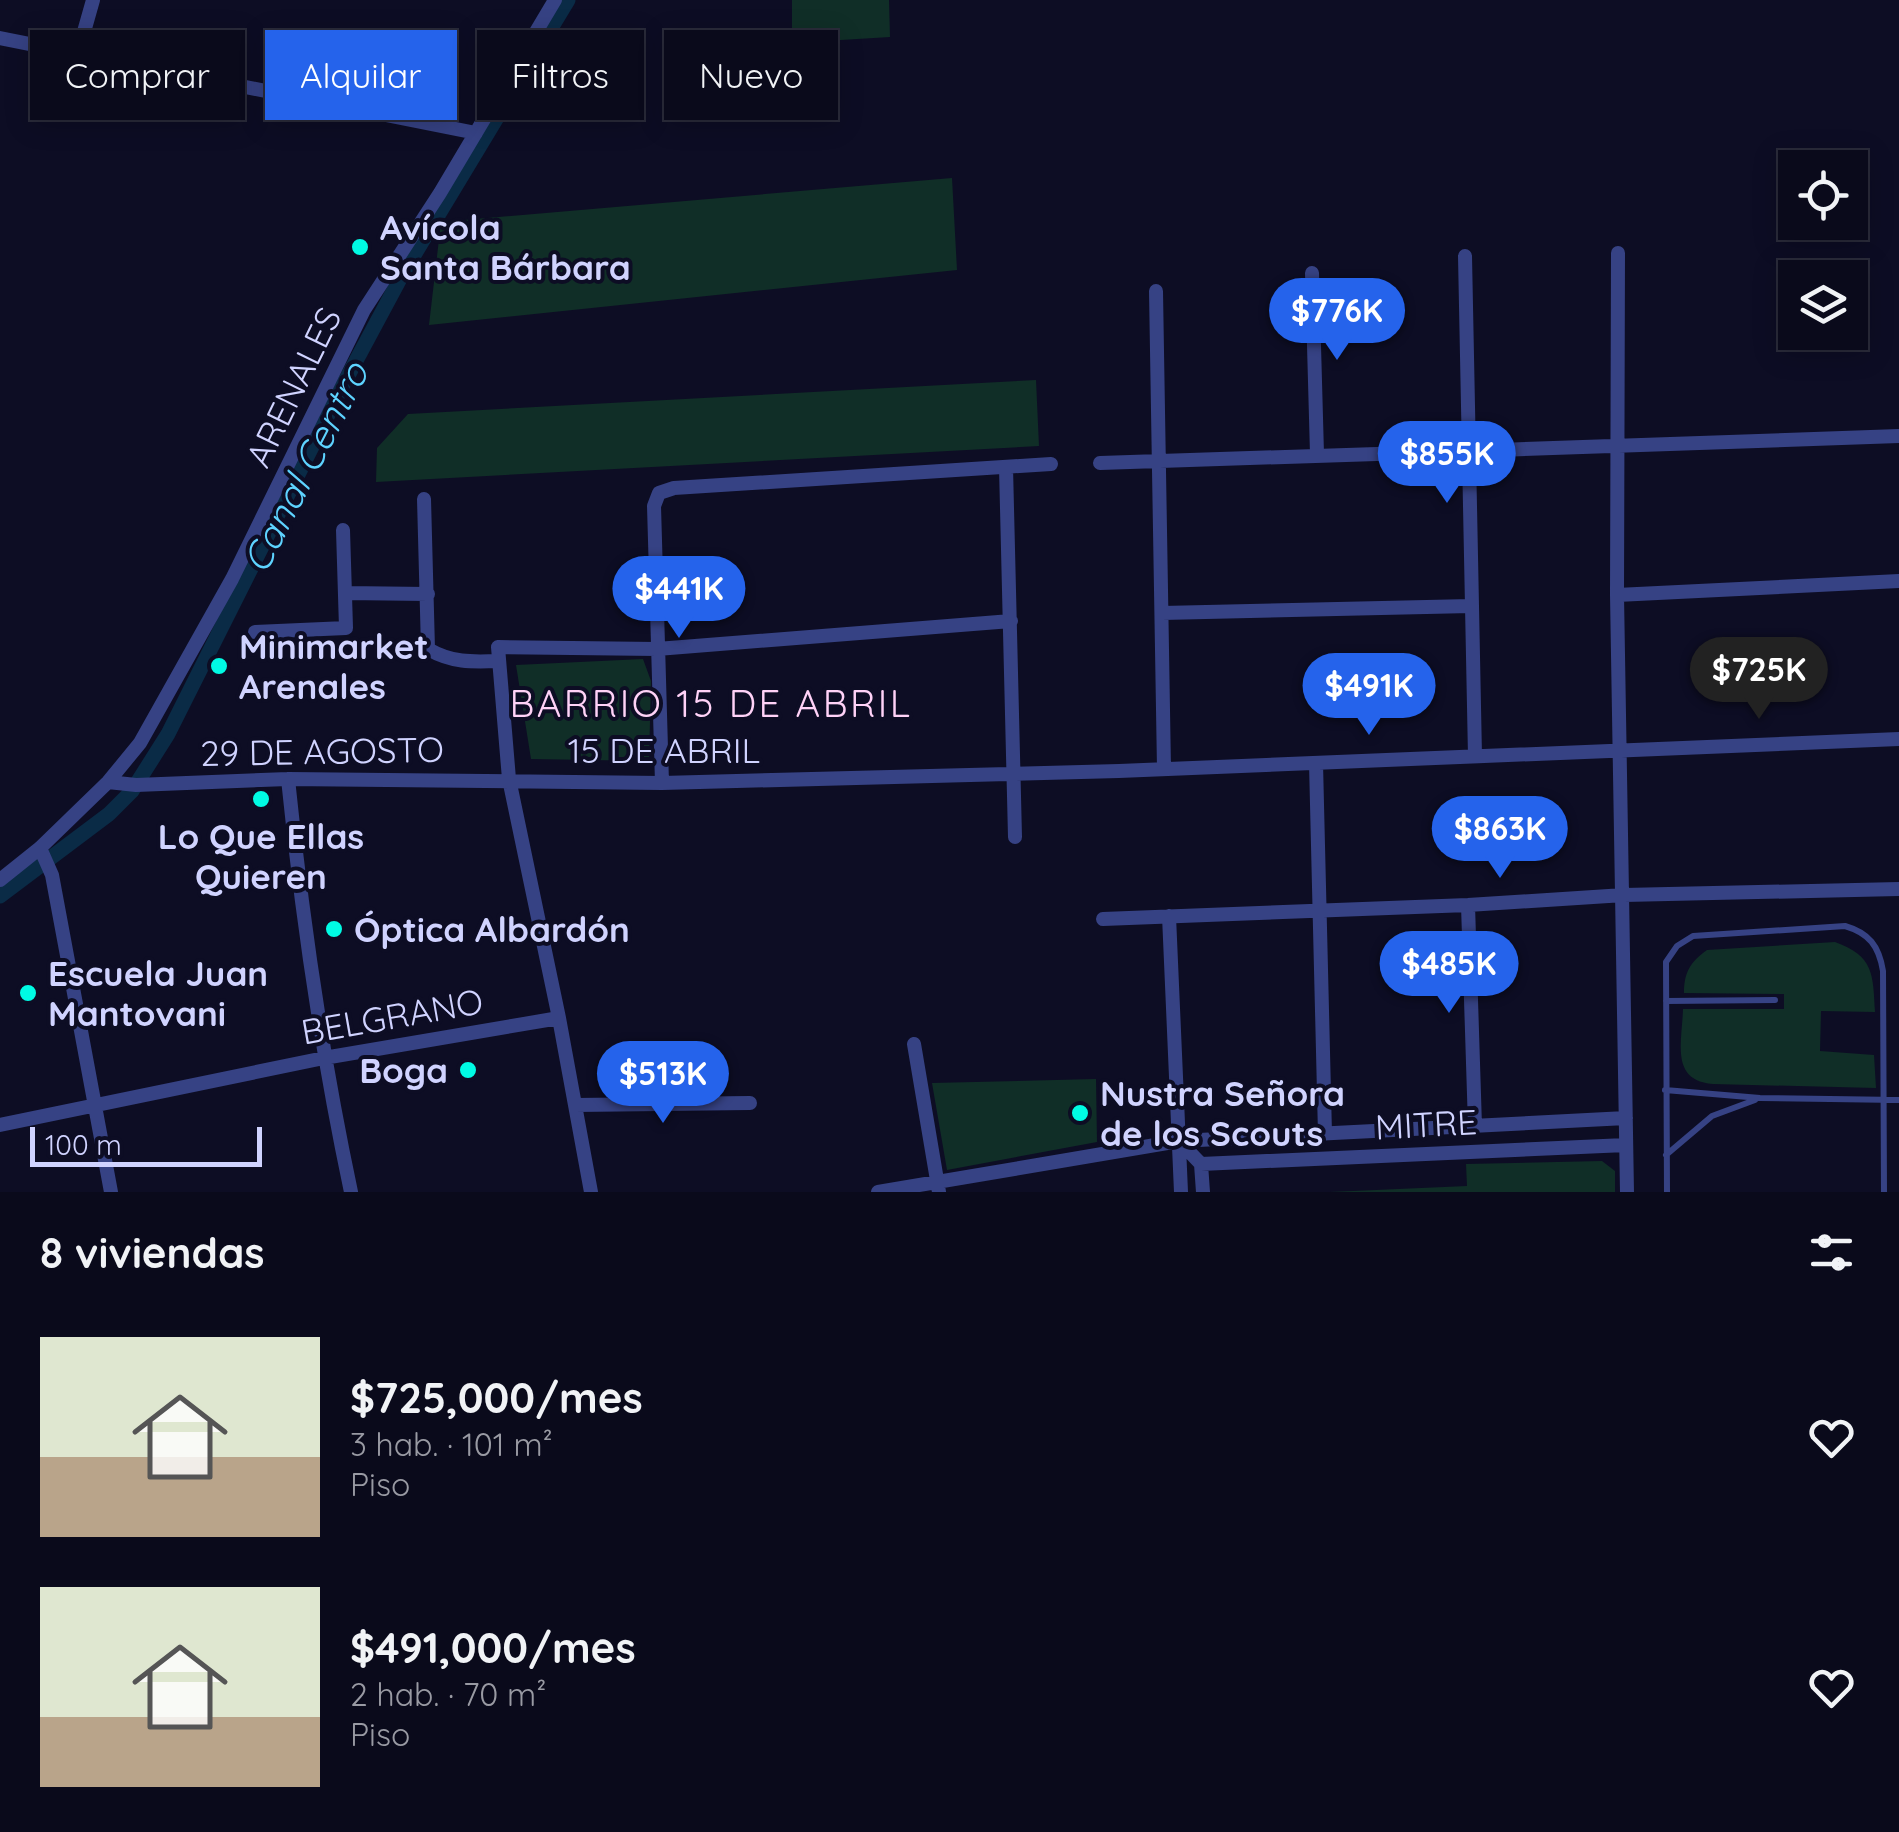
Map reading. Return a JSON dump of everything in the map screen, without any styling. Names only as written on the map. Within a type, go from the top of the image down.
[{"type":"street","points":[[84,30],[92,0]]},
{"type":"street","name":"ARENALES","points":[[0,880],[42,853],[140,743],[232,579],[364,310],[554,0]]},
{"type":"street","points":[[0,38],[30,44]]},
{"type":"street","points":[[245,87],[476,133]]},
{"type":"street","points":[[1618,253],[1617,595],[1627,1192]]},
{"type":"street","points":[[1465,256],[1475,756]]},
{"type":"street","points":[[1312,272],[1317,454]]},
{"type":"street","points":[[1156,291],[1164,769]]},
{"type":"street","points":[[1100,463],[1899,436]]},
{"type":"street","points":[[662,783],[654,506],[659,492],[1051,464]]},
{"type":"street","points":[[1006,467],[1015,837]]},
{"type":"street","points":[[424,499],[428,649],[464,663],[498,654],[657,649],[1011,621]]},
{"type":"street","points":[[254,632],[346,628],[344,530]]},
{"type":"street","points":[[1617,595],[1899,581]]},
{"type":"street","points":[[345,593],[428,594]]},
{"type":"street","points":[[1162,613],[1471,606]]},
{"type":"street","points":[[498,654],[510,779],[560,1018],[591,1192]]},
{"type":"street","name":"15 DE ABRIL","points":[[510,779],[662,783],[1164,769],[1899,739]]},
{"type":"street","points":[[1316,762],[1325,1134]]},
{"type":"street","points":[[288,778],[299,892],[324,1058],[350,1192]]},
{"type":"street","name":"29 DE AGOSTO","points":[[108,782],[132,785],[288,778],[510,779]]},
{"type":"street","points":[[42,853],[52,876],[111,1192]]},
{"type":"street","points":[[1102,919],[1624,895],[1899,889]]},
{"type":"street","points":[[1468,905],[1474,1126]]},
{"type":"street","points":[[1169,916],[1181,1192]]},
{"type":"street","name":"BELGRANO","points":[[0,1125],[324,1058],[560,1018]]},
{"type":"street","points":[[914,1044],[938,1187]]},
{"type":"street","points":[[575,1105],[750,1103]]},
{"type":"street","name":"MITRE","points":[[878,1192],[938,1187],[1179,1140],[1626,1118]]},
{"type":"street","points":[[1179,1140],[1202,1164],[1203,1192]]},
{"type":"street","name":"MITRE","points":[[1202,1164],[1626,1145]]},
{"type":"lane","points":[[1667,1192],[1666,962],[1677,946],[1694,936],[1845,926],[1872,940],[1880,956],[1884,1192]]},
{"type":"lane","points":[[1666,1001],[1775,1000]]},
{"type":"lane","points":[[1666,1090],[1760,1098],[1899,1100]]},
{"type":"lane","points":[[1666,1155],[1712,1116],[1760,1098]]},
{"type":"green space","points":[[792,0],[889,0],[890,37],[838,40],[838,30],[792,30]]},
{"type":"green space","points":[[952,178],[957,270],[429,325],[441,222]]},
{"type":"green space","points":[[1036,380],[1039,446],[376,482],[377,448],[408,414]]},
{"type":"green space","points":[[643,659],[651,681],[649,761],[531,759],[516,665]]},
{"type":"green space","points":[[1835,942],[1848,947],[1869,968],[1875,1012],[1821,1011],[1820,1051],[1874,1055],[1876,1088],[1713,1084],[1690,1076],[1681,1058],[1683,1009],[1784,1009],[1784,994],[1684,993],[1689,968],[1696,959],[1707,950]]},
{"type":"green space","points":[[1096,1079],[1097,1142],[947,1170],[932,1083]]},
{"type":"green space","points":[[1602,1161],[1615,1171],[1615,1192],[1330,1192],[1467,1186],[1466,1164]]},
{"type":"waterway","name":"Canal Centro","points":[[0,896],[109,814],[132,791],[168,734],[402,275],[568,0]]},
{"type":"place","name":"Avícola Santa Bárbara","points":[[360,247]]},
{"type":"place","name":"Minimarket Arenales","points":[[219,666]]},
{"type":"place","name":"Lo Que Ellas Quieren","points":[[261,799]]},
{"type":"place","name":"Óptica Albardón","points":[[334,929]]},
{"type":"place","name":"Escuela Juan Mantovani","points":[[28,993]]},
{"type":"place","name":"Boga","points":[[468,1070]]},
{"type":"place","name":"Nustra Señora de los Scouts","points":[[1080,1113]]},
{"type":"district","name":"BARRIO 15 DE ABRIL","points":[[711,703]]}]
